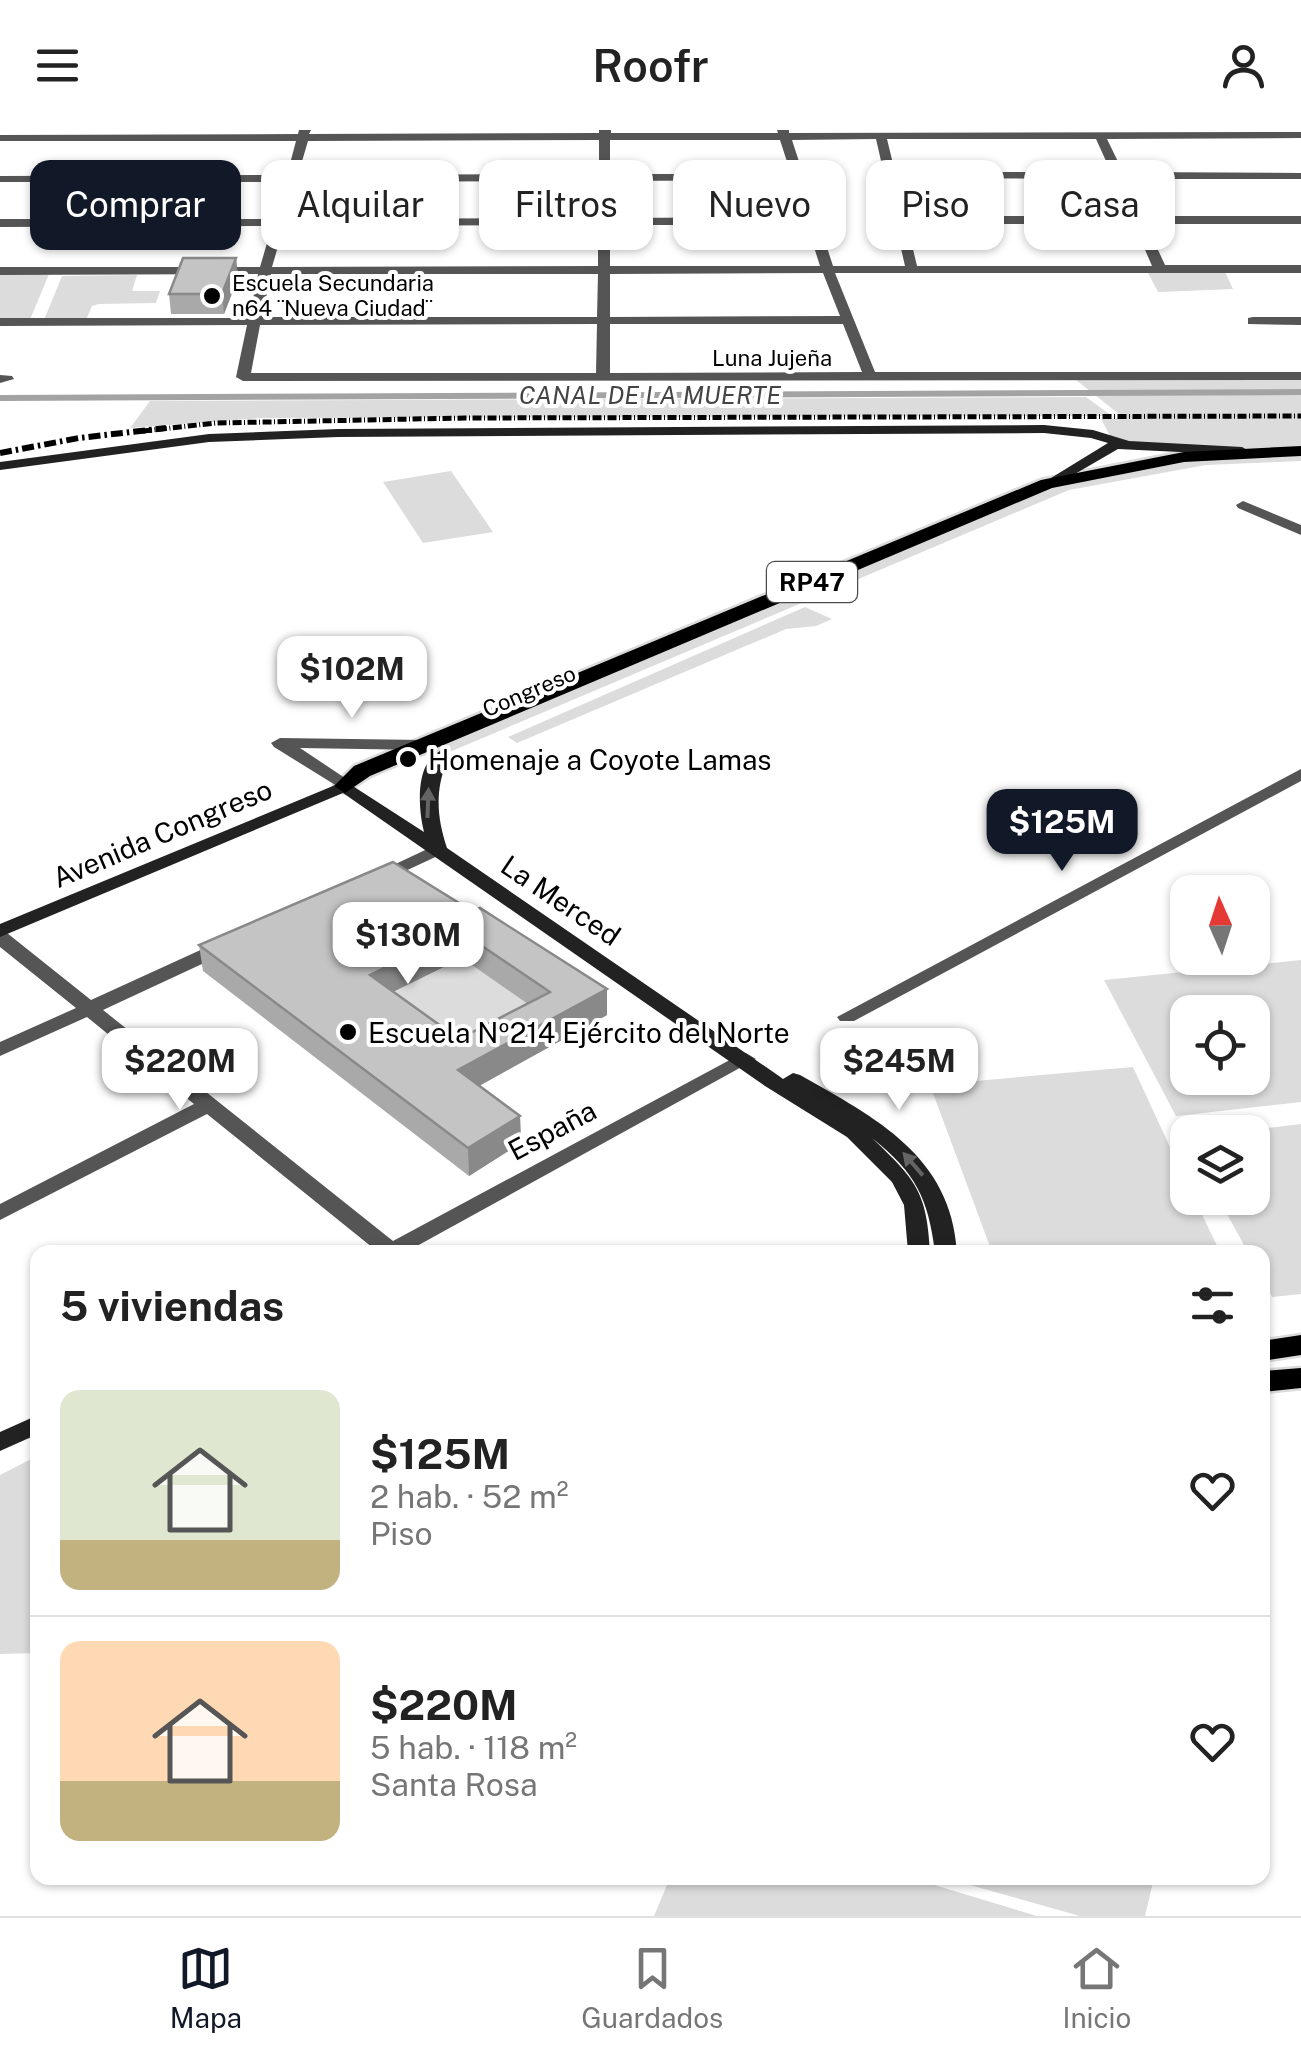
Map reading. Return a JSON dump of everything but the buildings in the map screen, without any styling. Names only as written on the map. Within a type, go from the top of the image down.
[{"type":"main road","name":"Congreso","points":[[345,786],[378,782],[432,751],[1056,481],[1147,462],[1301,451]]},
{"type":"main road","name":"Congreso","points":[[432,751],[1069,490],[1206,465],[1301,461]]},
{"type":"main road","points":[[1270,1350],[1301,1346]]},
{"type":"main road","points":[[1270,1381],[1301,1378]]},
{"type":"street","points":[[604,133],[604,160]]},
{"type":"street","points":[[2,137],[604,133],[1301,136]]},
{"type":"street","points":[[784,133],[793,160]]},
{"type":"street","points":[[1100,133],[1112,160]]},
{"type":"street","points":[[298,160],[304,134]]},
{"type":"street","points":[[881,136],[886,160]]},
{"type":"street","points":[[1175,176],[1301,176]]},
{"type":"street","points":[[0,179],[261,180]]},
{"type":"street","points":[[1175,220],[1301,220]]},
{"type":"street","points":[[0,223],[261,222]]},
{"type":"street","points":[[253,322],[271,250]]},
{"type":"street","points":[[603,379],[604,250]]},
{"type":"street","points":[[821,250],[871,378]]},
{"type":"street","points":[[908,250],[912,269]]},
{"type":"street","points":[[1151,250],[1160,269]]},
{"type":"street","points":[[0,271],[1301,268]]},
{"type":"street","points":[[0,322],[849,320]]},
{"type":"street","points":[[1253,321],[1301,321]]},
{"type":"street","name":"Luna Jujeña","points":[[253,322],[243,377],[1301,376]]},
{"type":"street","points":[[0,466],[209,438],[338,433],[1044,428],[1093,434],[1124,444],[1249,452]]},
{"type":"street","points":[[1056,481],[1087,464],[1099,452],[1124,444]]},
{"type":"street","points":[[1243,505],[1301,530]]},
{"type":"street","points":[[345,786],[280,743],[432,751],[427,819],[438,850],[368,881]]},
{"type":"street","points":[[846,1017],[1301,774]]},
{"type":"street","name":"La Merced","points":[[345,786],[746,1059]]},
{"type":"street","name":"Avenida Congreso","points":[[0,934],[345,786]]},
{"type":"street","points":[[0,934],[381,1245]]},
{"type":"street","points":[[0,1050],[246,936]]},
{"type":"street","points":[[746,1059],[772,1081],[854,1132],[884,1157],[901,1178],[915,1206],[919,1245]]},
{"type":"street","points":[[746,1059],[786,1074],[864,1121],[914,1162],[932,1186],[946,1245]]},
{"type":"street","name":"España","points":[[403,1245],[746,1059]]},
{"type":"street","points":[[0,1213],[210,1104]]},
{"type":"street","points":[[0,1442],[30,1428]]},
{"type":"shaded area","points":[[1225,272],[1233,289],[1158,292],[1148,273]]},
{"type":"shaded area","points":[[0,274],[49,274],[29,322],[0,322]]},
{"type":"shaded area","points":[[137,275],[132,291],[160,291],[156,303],[99,304],[92,306],[86,320],[44,320],[62,276]]},
{"type":"shaded area","points":[[1301,379],[1301,461],[1206,465],[1069,490],[440,756],[423,745],[1047,484],[1245,451],[1114,443],[1101,419],[1124,418],[1076,380]]},
{"type":"shaded area","points":[[1086,397],[1112,416],[262,418],[130,428],[150,401]]},
{"type":"shaded area","points":[[451,471],[493,532],[423,543],[383,482]]},
{"type":"shaded area","points":[[805,607],[832,619],[816,626],[786,629],[517,743],[508,737]]},
{"type":"shaded area","points":[[443,926],[550,1019],[460,1066],[372,1002],[453,962]]},
{"type":"shaded area","points":[[1301,960],[1301,1102],[1175,1115],[1104,980],[1170,973],[1270,975],[1270,963]]},
{"type":"shaded area","points":[[1133,1067],[1170,1147],[1170,1215],[1202,1215],[1217,1245],[989,1245],[930,1085]]},
{"type":"shaded area","points":[[1301,1124],[1301,1294],[1272,1297],[1270,1245],[1244,1245],[1227,1215],[1270,1215],[1270,1128]]},
{"type":"shaded area","points":[[30,1460],[30,1653],[0,1654],[0,1475]]},
{"type":"shaded area","points":[[667,1885],[934,1885],[1037,1916],[654,1916]]},
{"type":"shaded area","points":[[970,1885],[1152,1885],[1145,1916],[1080,1916]]},
{"type":"water","name":"CANAL DE LA MUERTE","points":[[1301,389],[1301,395],[0,401],[0,395]]},
{"type":"railway","points":[[143,431],[216,423],[465,418],[1301,416]]},
{"type":"railway","points":[[0,453],[79,438],[166,428]]},
{"type":"place","name":"Escuela Secundaria n64 ¨Nueva Ciudad¨","points":[[212,296]]},
{"type":"place","name":"Homenaje a Coyote Lamas","points":[[408,759]]},
{"type":"place","name":"Escuela Nº214 Ejército del Norte","points":[[348,1032]]}]
